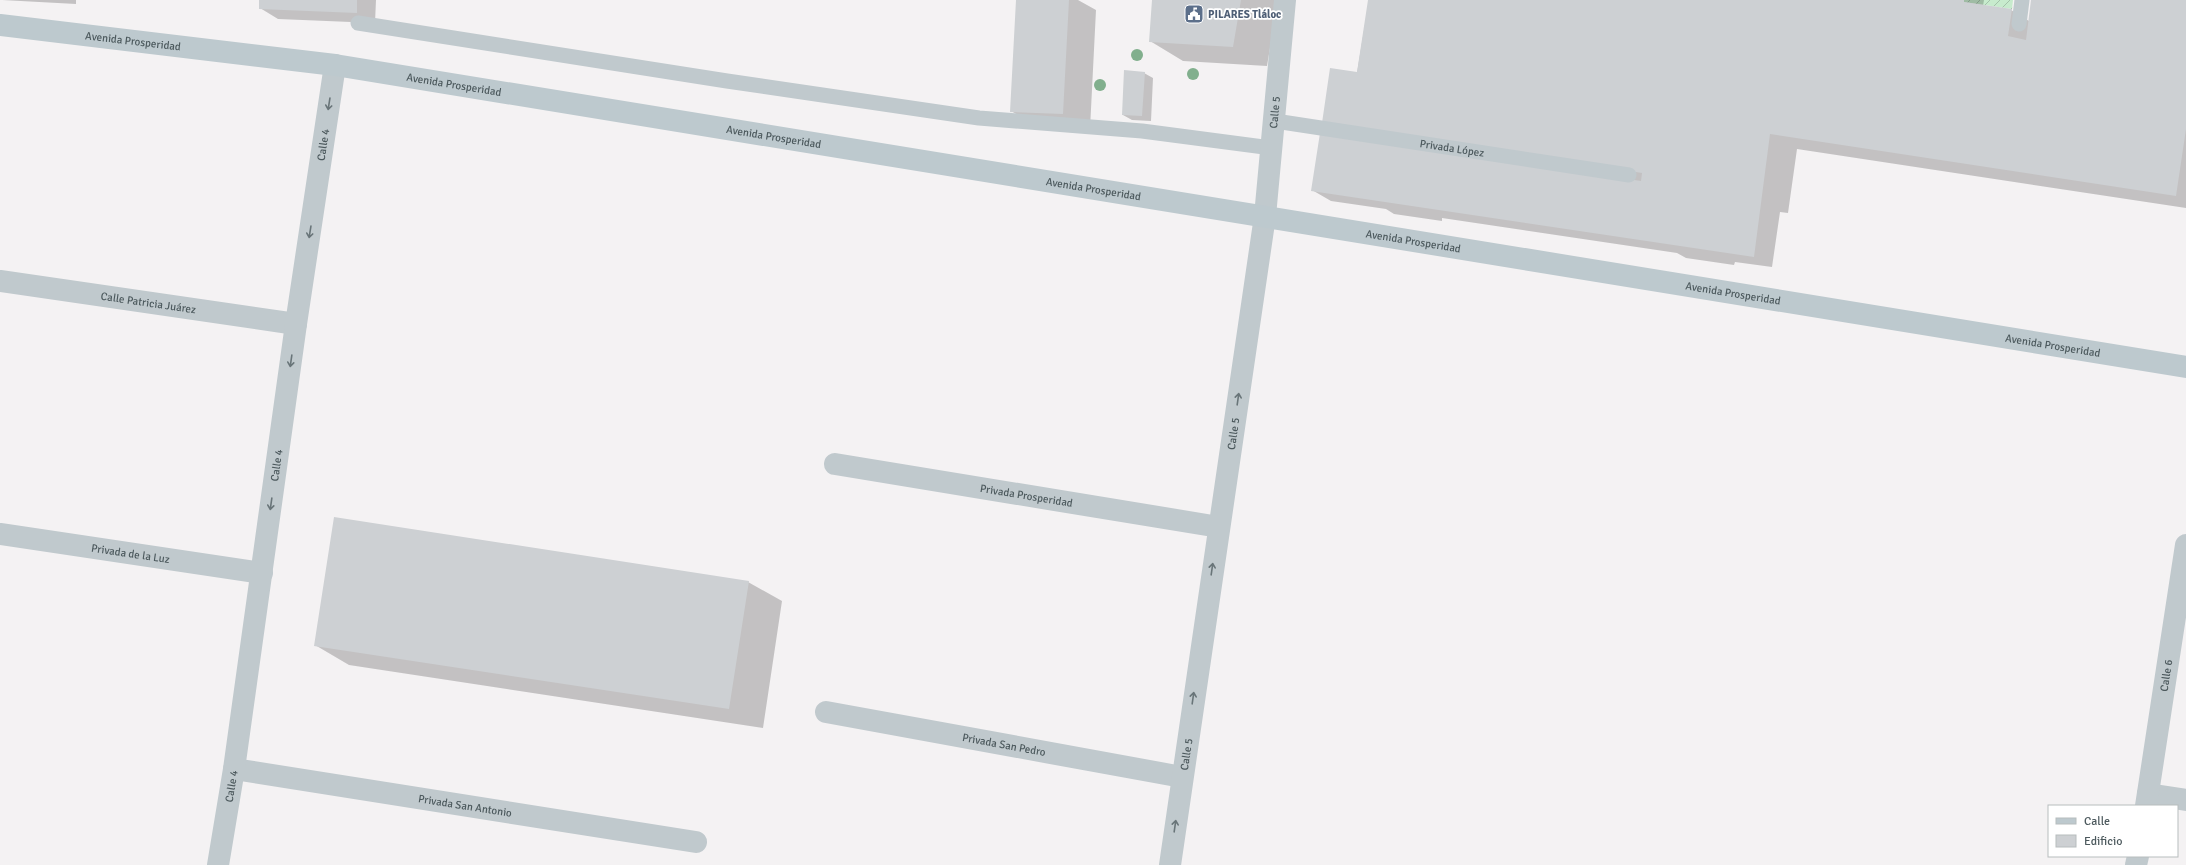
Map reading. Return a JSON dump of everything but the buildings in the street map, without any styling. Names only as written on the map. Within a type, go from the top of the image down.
[{"type":"street","name":"Calle 5","points":[[1170,865],[1264,216],[1275,121],[1285,0]]},
{"type":"street","name":"Avenida Prosperidad","points":[[0,25],[335,65],[2186,367]]},
{"type":"street","name":"Calle 4","points":[[218,865],[234,769],[296,324],[335,65]]},
{"type":"street","name":"Calle Patricia Juárez","points":[[0,281],[296,324]]},
{"type":"street","name":"Privada Prosperidad","points":[[835,464],[1219,527]]},
{"type":"street","name":"Privada de la Luz","points":[[0,534],[262,573]]},
{"type":"street","name":"Calle 6","points":[[2147,800],[2186,545]]},
{"type":"street","name":"Privada San Pedro","points":[[826,712],[1182,777]]},
{"type":"street","name":"Privada San Antonio","points":[[234,769],[696,842]]},
{"type":"street","points":[[2147,800],[2186,800]]},
{"type":"lane","points":[[2019,24],[2022,0]]},
{"type":"lane","points":[[358,23],[727,81],[979,118],[1142,131],[1272,148]]},
{"type":"lane","name":"Privada López","points":[[1275,121],[1629,175]]},
{"type":"green space","points":[[1964,0],[2013,0],[2012,9],[1964,2]]},
{"type":"place","name":"PILARES Tláloc","points":[[1194,14]]}]
